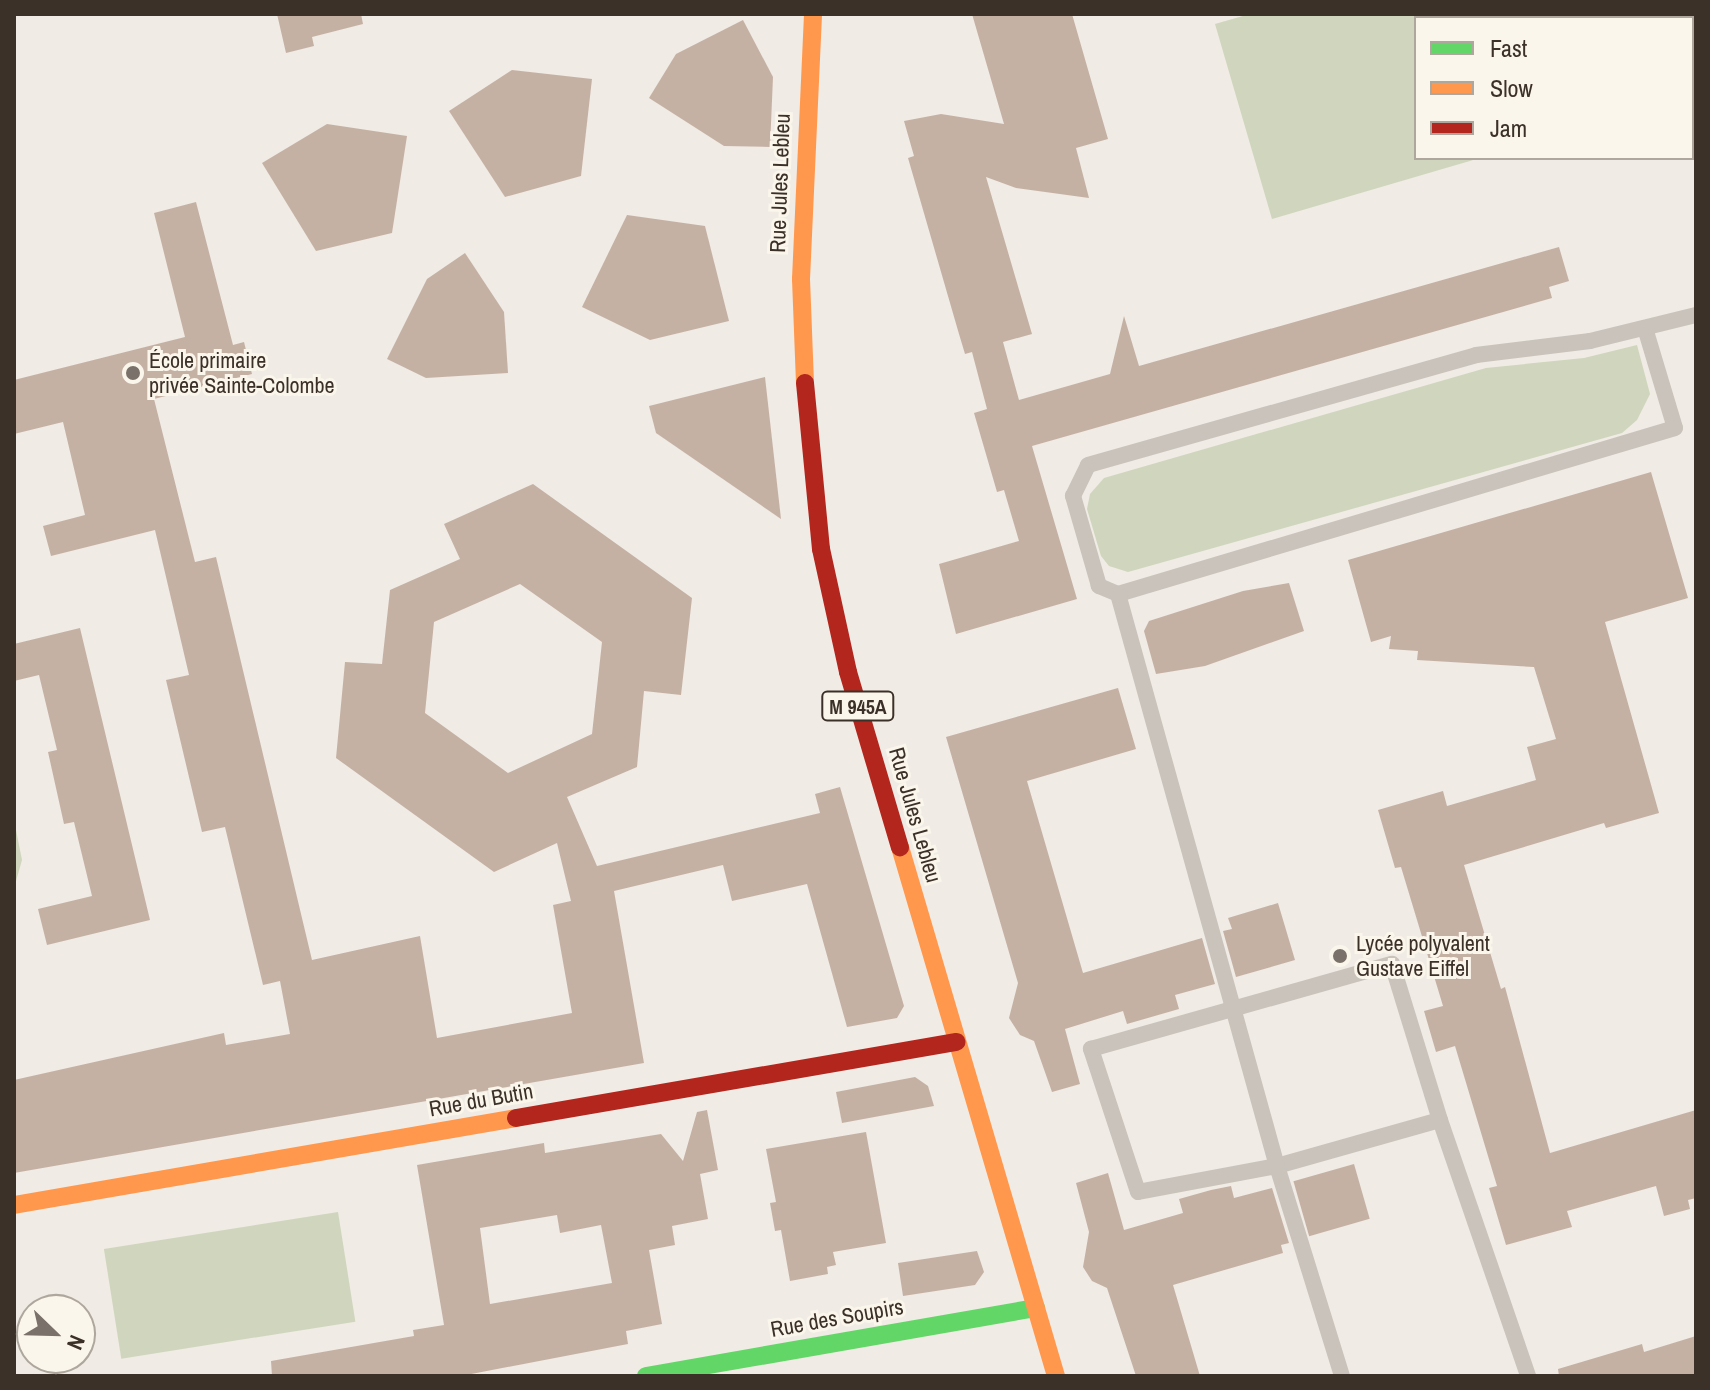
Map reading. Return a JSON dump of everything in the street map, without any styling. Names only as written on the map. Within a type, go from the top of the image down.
[{"type":"main road","name":"Rue Jules Lebleu","points":[[813,14],[801,251],[814,501],[848,672],[1056,1376]]},
{"type":"main road","name":"Rue du Butin","points":[[14,1205],[956,1042]]},
{"type":"main road","name":"Rue des Soupirs","points":[[646,1376],[1036,1308]]},
{"type":"lane","points":[[1645,328],[1675,428],[1118,594],[1099,586],[1073,496],[1088,465],[1476,355],[1590,341],[1696,315]]},
{"type":"lane","points":[[1118,594],[1277,1166],[1342,1376]]},
{"type":"lane","points":[[1440,1120],[1277,1166],[1138,1192],[1091,1049],[1392,964],[1440,1120],[1528,1376]]},
{"type":"green space","points":[[1250,14],[1695,14],[1696,95],[1694,16],[1414,16],[1414,160],[1473,160],[1272,219],[1215,24]]},
{"type":"green space","points":[[1637,345],[1650,394],[1637,420],[1622,433],[1128,572],[1109,566],[1101,556],[1087,509],[1090,494],[1104,478],[1486,368],[1584,358]]},
{"type":"green space","points":[[14,820],[22,860],[14,888]]},
{"type":"green space","points":[[338,1212],[355,1322],[121,1359],[104,1249]]},
{"type":"building","points":[[277,14],[361,14],[363,24],[312,37],[314,46],[286,53]]},
{"type":"building","points":[[972,14],[1072,14],[1108,139],[1076,148],[1089,198],[1016,188],[986,177],[1032,334],[1003,342],[1019,400],[1110,374],[1124,316],[1139,366],[1559,247],[1569,281],[1549,287],[1552,298],[1032,446],[1077,599],[956,634],[939,564],[1019,541],[1004,490],[997,492],[974,413],[987,409],[972,352],[965,354],[908,158],[914,156],[904,121],[941,114],[1004,124]]},
{"type":"building","points":[[743,20],[773,77],[770,147],[724,146],[649,98],[676,54]]},
{"type":"building","points":[[512,70],[592,79],[581,176],[505,197],[449,111]]},
{"type":"building","points":[[327,124],[407,136],[392,233],[316,251],[262,163]]},
{"type":"building","points":[[196,202],[233,345],[244,342],[252,374],[154,399],[195,562],[216,557],[312,960],[420,936],[437,1038],[572,1013],[553,905],[571,901],[557,843],[494,872],[336,758],[345,662],[382,664],[390,590],[460,559],[444,524],[533,484],[692,598],[681,695],[644,691],[637,767],[567,797],[597,866],[820,813],[815,794],[840,787],[904,1006],[897,1018],[847,1027],[807,884],[732,901],[723,865],[614,891],[644,1063],[14,1173],[14,1080],[224,1033],[226,1045],[290,1034],[280,981],[263,985],[225,827],[202,832],[166,680],[189,675],[155,530],[51,556],[43,526],[85,515],[63,422],[14,434],[14,380],[185,337],[154,213]],"holes":[[[520,584],[602,642],[592,734],[508,773],[425,713],[434,622]]]},
{"type":"building","points":[[627,215],[705,226],[729,321],[650,340],[582,307]]},
{"type":"building","points":[[465,253],[504,312],[508,373],[426,378],[387,359],[427,279]]},
{"type":"building","points":[[765,377],[781,519],[656,433],[649,406]]},
{"type":"building","points":[[1651,472],[1688,598],[1605,622],[1659,813],[1606,828],[1604,823],[1464,865],[1501,989],[1505,987],[1550,1153],[1696,1110],[1696,1198],[1688,1200],[1690,1209],[1664,1216],[1656,1186],[1567,1211],[1572,1227],[1506,1245],[1489,1188],[1497,1186],[1455,1046],[1436,1052],[1424,1011],[1443,1006],[1401,867],[1395,868],[1378,810],[1443,791],[1447,806],[1536,780],[1527,747],[1556,739],[1534,667],[1417,660],[1418,651],[1389,649],[1391,636],[1371,642],[1348,560]]},
{"type":"building","points":[[1289,583],[1304,631],[1205,666],[1156,674],[1144,631],[1149,621],[1243,591]]},
{"type":"building","points":[[80,628],[150,920],[47,945],[38,909],[92,896],[74,822],[64,824],[48,752],[57,750],[39,675],[14,681],[14,644]]},
{"type":"building","points":[[1118,688],[1136,749],[1027,781],[1083,973],[1202,938],[1215,984],[1175,995],[1179,1009],[1127,1024],[1123,1011],[1065,1029],[1080,1084],[1052,1092],[1034,1041],[1020,1035],[1009,1018],[1018,983],[946,737]]},
{"type":"building","points":[[1278,903],[1295,960],[1236,977],[1223,931],[1232,929],[1228,918]]},
{"type":"building","points":[[915,1077],[928,1086],[934,1106],[842,1123],[836,1092]]},
{"type":"building","points":[[707,1110],[718,1170],[700,1174],[708,1219],[672,1226],[675,1245],[649,1250],[662,1324],[626,1331],[628,1344],[461,1376],[272,1376],[271,1361],[414,1336],[413,1330],[444,1325],[417,1165],[544,1143],[545,1153],[661,1134],[683,1161],[697,1112]],"holes":[[[557,1215],[560,1233],[601,1225],[612,1283],[490,1304],[480,1228]]]},
{"type":"building","points":[[866,1132],[886,1243],[833,1252],[836,1265],[827,1267],[828,1274],[790,1281],[781,1230],[775,1231],[770,1203],[776,1202],[766,1149]]},
{"type":"building","points":[[1354,1164],[1370,1219],[1309,1236],[1293,1181]]},
{"type":"building","points":[[1108,1173],[1124,1230],[1183,1213],[1179,1199],[1231,1186],[1234,1198],[1272,1188],[1289,1243],[1281,1245],[1283,1253],[1173,1285],[1200,1376],[1136,1376],[1107,1288],[1092,1281],[1083,1267],[1089,1232],[1076,1183]]},
{"type":"building","points":[[977,1251],[984,1272],[975,1285],[903,1296],[898,1263]]},
{"type":"building","points":[[1696,1336],[1696,1376],[1559,1376],[1558,1369],[1642,1344],[1644,1352]]},
{"type":"traffic: fast","points":[[646,1376],[1036,1308]]},
{"type":"traffic: slow","points":[[805,383],[801,279],[813,14]]},
{"type":"traffic: slow","points":[[900,847],[1056,1376]]},
{"type":"traffic: slow","points":[[14,1205],[516,1118]]},
{"type":"traffic: jam","points":[[805,383],[821,549],[848,672],[900,847]]},
{"type":"traffic: jam","points":[[516,1118],[956,1042]]},
{"type":"place","name":"École primaire privée Sainte-Colombe","points":[[133,373]]},
{"type":"place","name":"Lycée polyvalent Gustave Eiffel","points":[[1340,956]]}]
